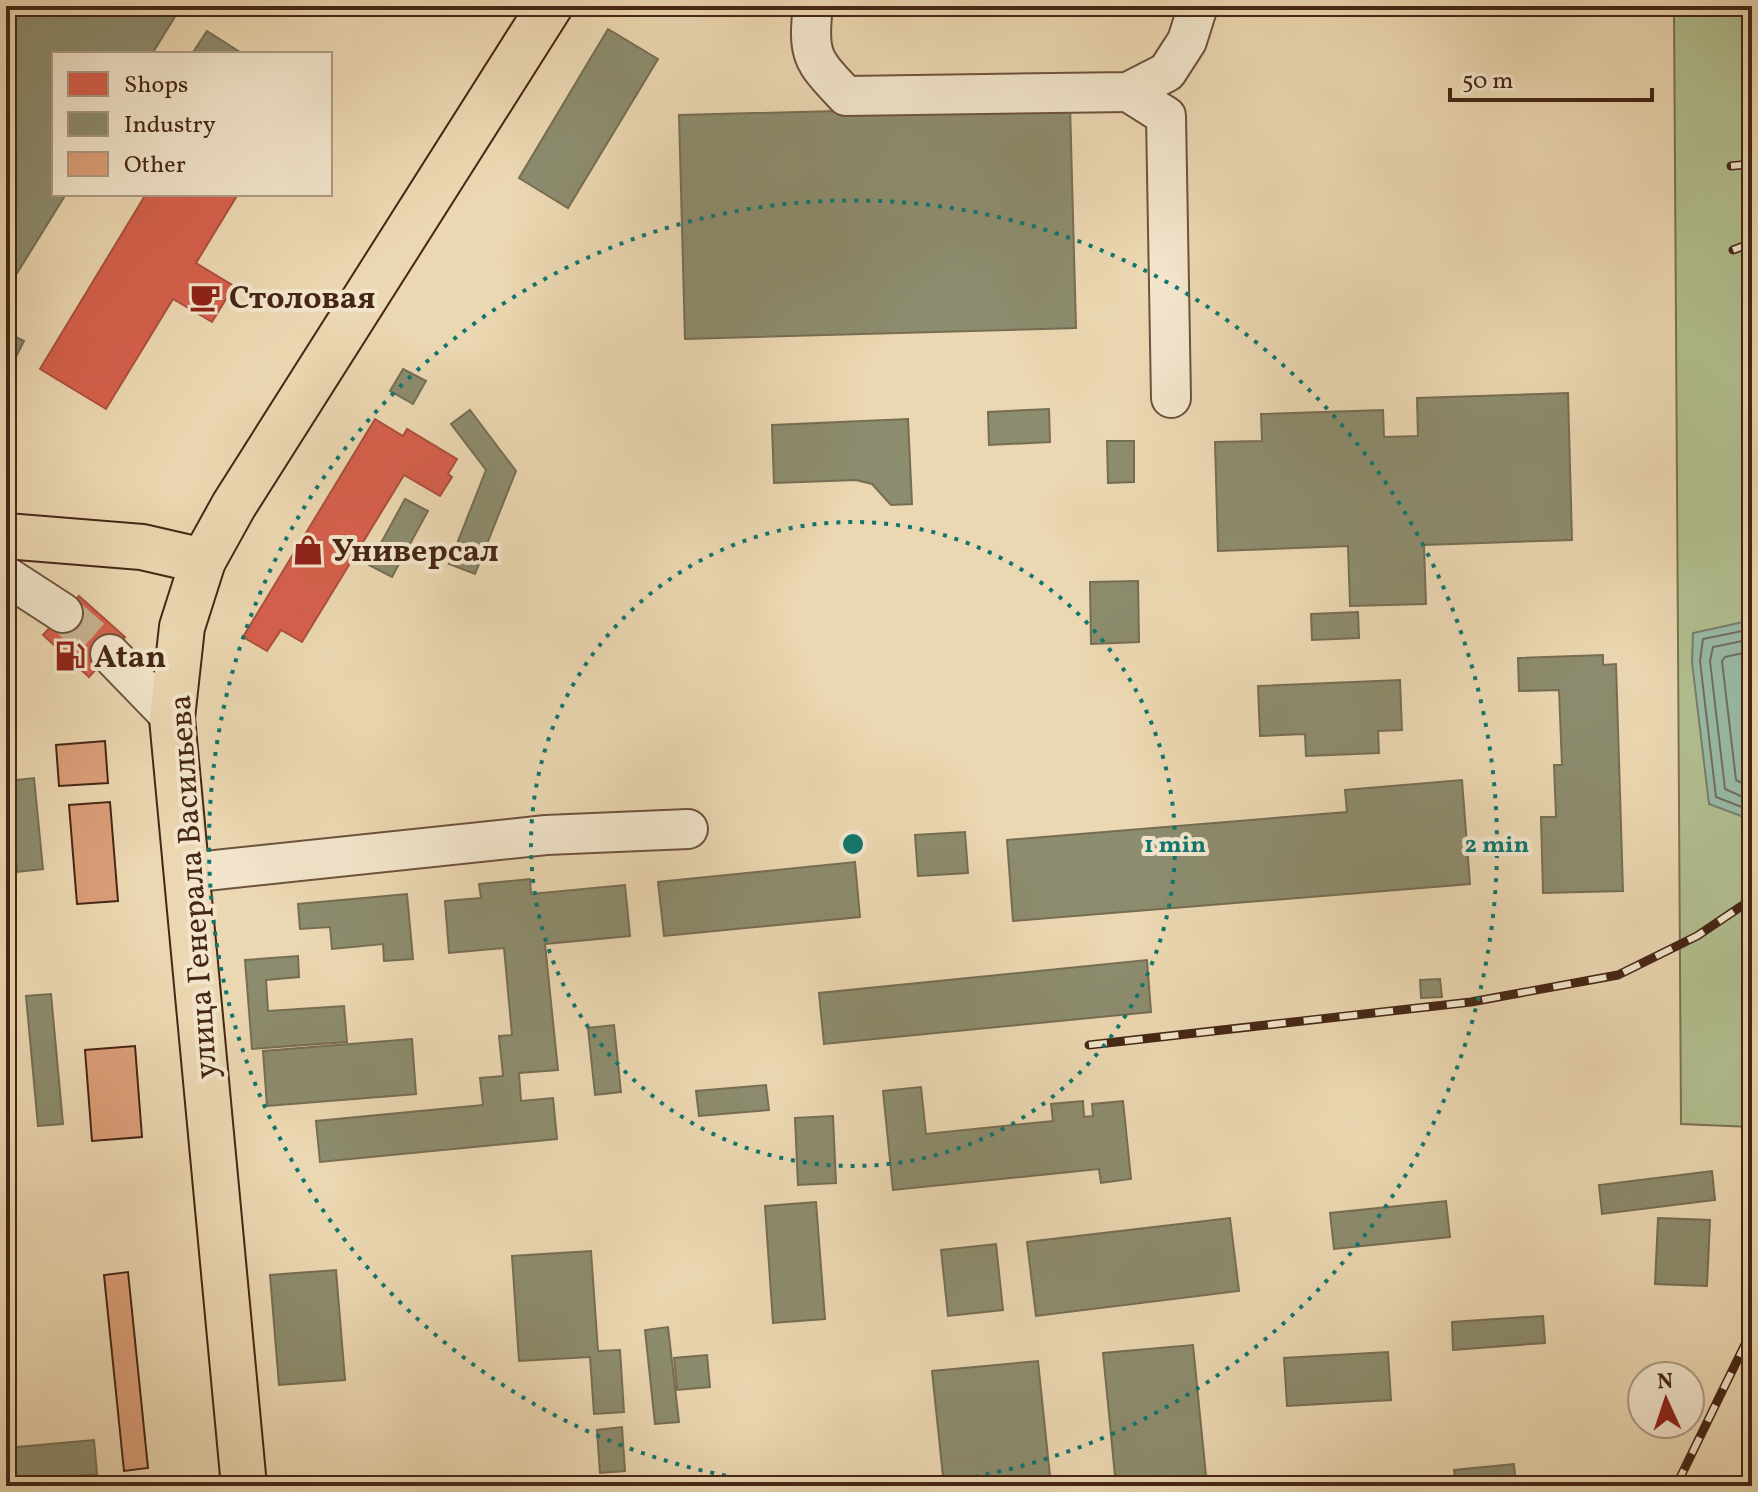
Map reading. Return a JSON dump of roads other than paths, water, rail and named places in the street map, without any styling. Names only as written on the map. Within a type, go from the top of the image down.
[{"type":"main road","name":"улица Генерала Васильева","points":[[244,1486],[172,718],[182,627],[203,561],[234,505],[550,6]]},
{"type":"main road","points":[[6,536],[142,547],[203,561]]},
{"type":"lane","points":[[813,6],[809,39],[819,67],[846,96],[1128,92],[1167,72],[1187,41],[1198,6]]},
{"type":"lane","points":[[1128,92],[1166,116],[1171,398]]},
{"type":"lane","points":[[6,576],[63,613]]},
{"type":"lane","points":[[110,654],[172,718]]},
{"type":"lane","points":[[187,873],[546,835],[688,829]]},
{"type":"water","points":[[1752,620],[1752,820],[1709,804],[1692,662],[1693,633]]},
{"type":"tunnel","points":[[63,613],[110,654]]},
{"type":"railway","points":[[1731,166],[1752,164]]},
{"type":"railway","points":[[1733,250],[1752,243]]},
{"type":"railway","points":[[1749,460],[1752,457]]},
{"type":"railway","points":[[1089,1045],[1471,1002],[1618,975],[1697,936],[1752,899]]},
{"type":"railway","points":[[1676,1486],[1752,1330]]},
{"type":"place","name":"Столовая","points":[[205,297]]},
{"type":"place","name":"Универсал","points":[[308,550]]},
{"type":"place","name":"Atan","points":[[70,656]]}]
